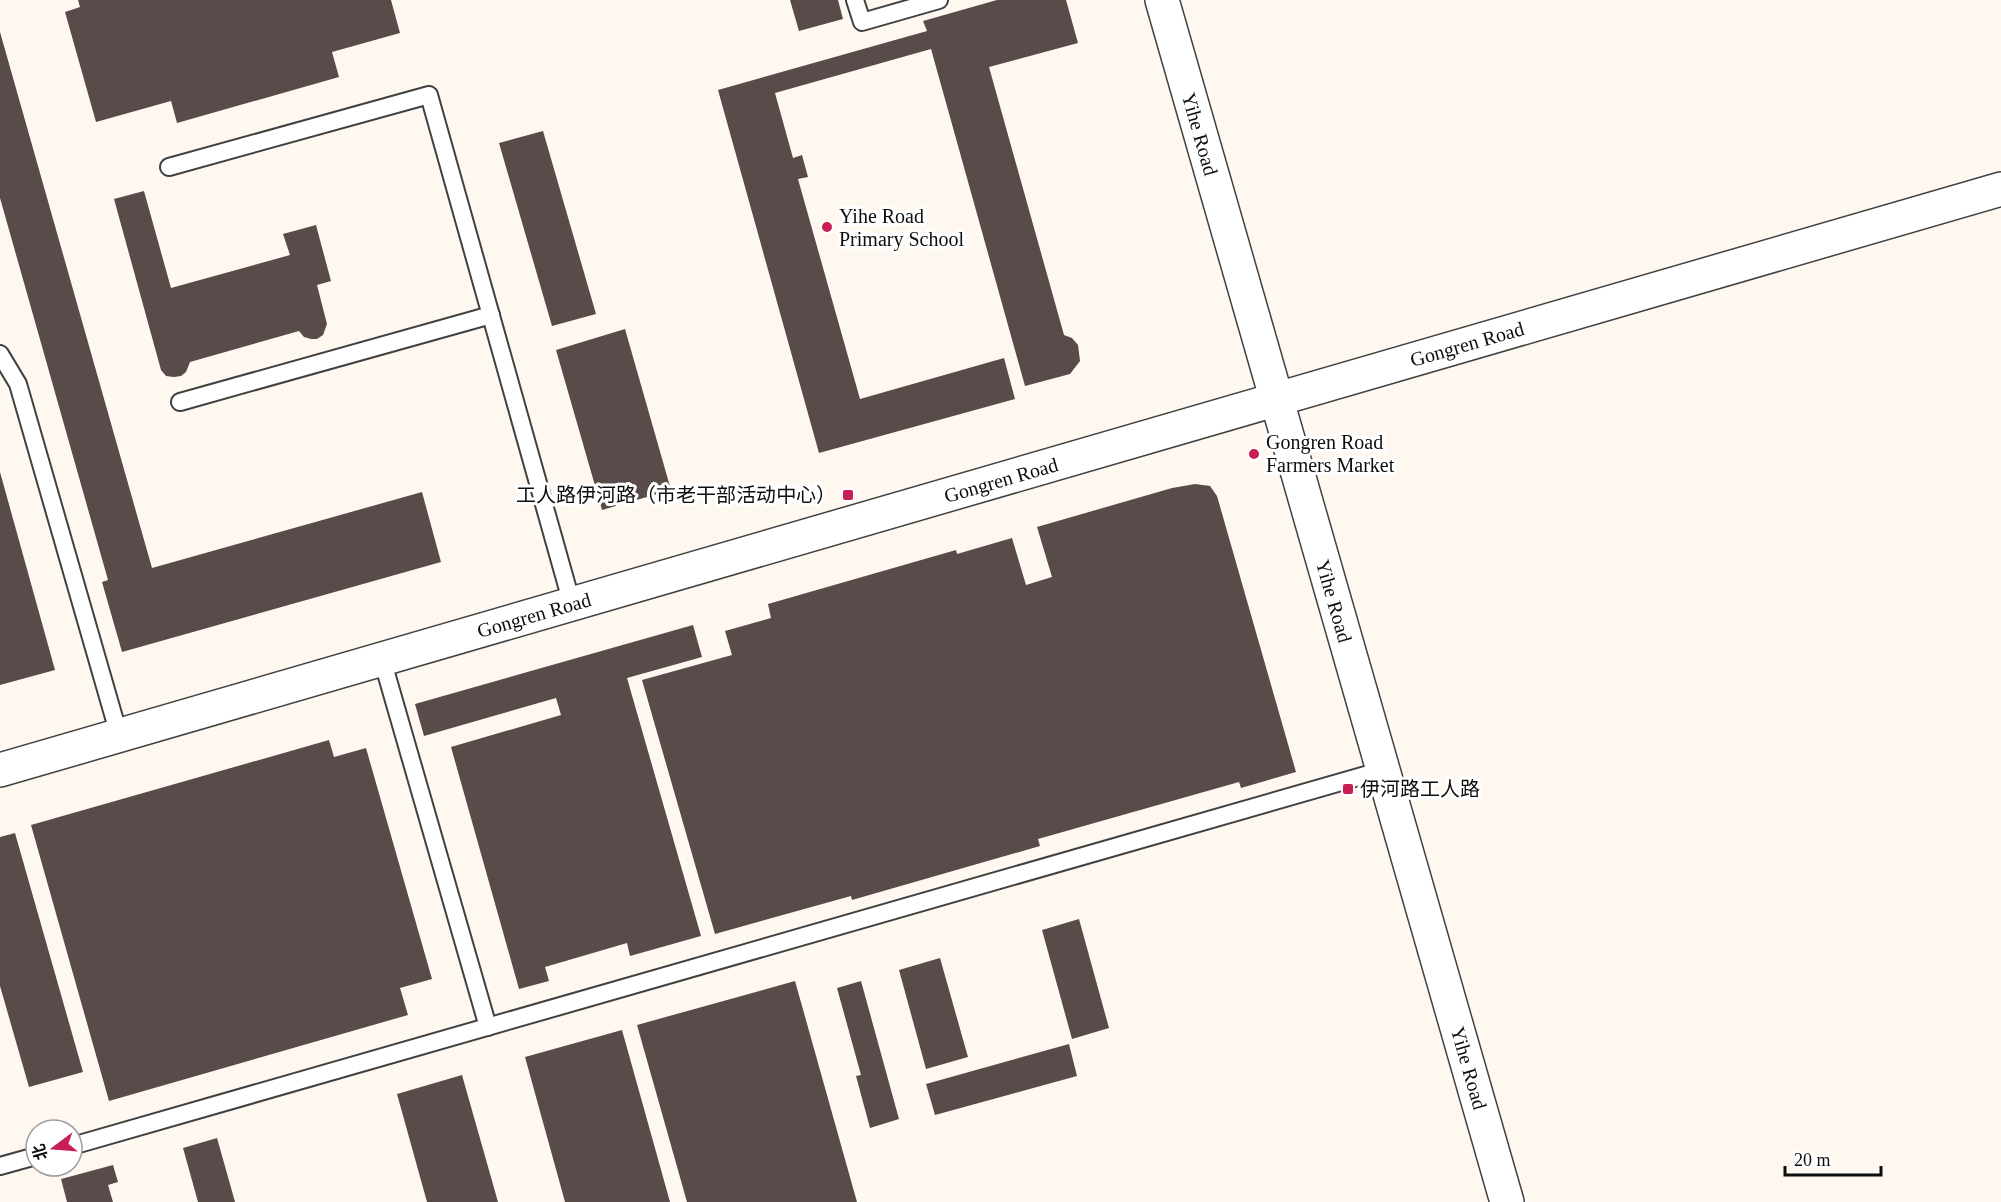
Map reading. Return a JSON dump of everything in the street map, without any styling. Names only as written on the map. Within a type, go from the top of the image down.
[{"type":"street","name":"Yihe Road","points":[[1162,0],[1507,1202]]},
{"type":"street","name":"Gongren Road","points":[[0,770],[2001,189]]},
{"type":"lane","points":[[855,0],[862,22],[939,0]]},
{"type":"lane","points":[[169,167],[429,95],[572,604]]},
{"type":"lane","points":[[180,402],[491,315]]},
{"type":"lane","points":[[1,359],[18,384],[119,735]]},
{"type":"lane","points":[[382,659],[488,1027]]},
{"type":"lane","points":[[84,1143],[1383,770]]},
{"type":"lane","points":[[0,1166],[24,1159]]},
{"type":"building","points":[[78,0],[391,0],[400,33],[332,52],[339,77],[177,123],[171,101],[96,122],[65,12],[80,7]]},
{"type":"building","points":[[790,0],[838,0],[843,19],[799,31]]},
{"type":"building","points":[[997,0],[1066,0],[1078,43],[989,67],[1064,335],[1072,338],[1078,345],[1080,361],[1070,374],[1025,386],[931,49],[775,93],[793,158],[802,155],[808,177],[798,179],[860,399],[1004,358],[1015,399],[819,453],[718,90],[927,31],[923,21]]},
{"type":"building","points":[[0,32],[152,568],[422,492],[441,562],[122,652],[102,582],[108,580],[0,198]]},
{"type":"building","points":[[543,131],[596,314],[552,326],[499,143]]},
{"type":"building","points":[[144,191],[171,288],[290,255],[283,234],[316,225],[331,281],[317,285],[327,324],[323,335],[317,339],[311,339],[304,337],[299,331],[190,362],[186,372],[181,376],[166,376],[161,370],[114,199]]},
{"type":"building","points":[[625,329],[671,490],[602,510],[556,350]]},
{"type":"building","points":[[0,472],[55,670],[0,685]]},
{"type":"building","points":[[1195,484],[1210,486],[1217,496],[1296,772],[1241,788],[1239,782],[1038,839],[1040,846],[852,900],[851,896],[715,934],[642,680],[732,655],[725,631],[771,618],[768,604],[956,550],[957,554],[1012,538],[1026,585],[1052,577],[1037,527],[1172,488]]},
{"type":"building","points":[[693,625],[702,657],[627,678],[701,936],[630,956],[627,943],[545,967],[549,981],[519,989],[451,747],[561,715],[556,698],[424,736],[415,704]]},
{"type":"building","points":[[329,740],[334,757],[366,748],[432,979],[400,988],[408,1015],[109,1101],[31,825]]},
{"type":"building","points":[[15,833],[83,1072],[29,1087],[0,986],[0,837]]},
{"type":"building","points":[[1079,919],[1109,1028],[1072,1039],[1042,930]]},
{"type":"building","points":[[940,958],[968,1057],[926,1069],[899,970]]},
{"type":"building","points":[[795,981],[857,1202],[687,1202],[637,1025]]},
{"type":"building","points":[[861,981],[899,1119],[870,1128],[856,1076],[861,1075],[837,988]]},
{"type":"building","points":[[622,1030],[670,1202],[565,1202],[525,1057]]},
{"type":"building","points":[[1069,1044],[1077,1076],[935,1115],[926,1084]]},
{"type":"building","points":[[462,1075],[498,1202],[427,1202],[397,1094]]},
{"type":"building","points":[[217,1138],[235,1202],[198,1202],[183,1148]]},
{"type":"building","points":[[113,1165],[118,1182],[108,1185],[113,1202],[67,1202],[61,1179],[84,1178],[84,1173]]},
{"type":"place","name":"Yihe Road Primary School","points":[[827,227]]},
{"type":"place","name":"Gongren Road Farmers Market","points":[[1254,454]]},
{"type":"place","name":"工人路伊河路（市老干部活动中心）","points":[[848,495]]},
{"type":"place","name":"伊河路工人路","points":[[1348,789]]}]
